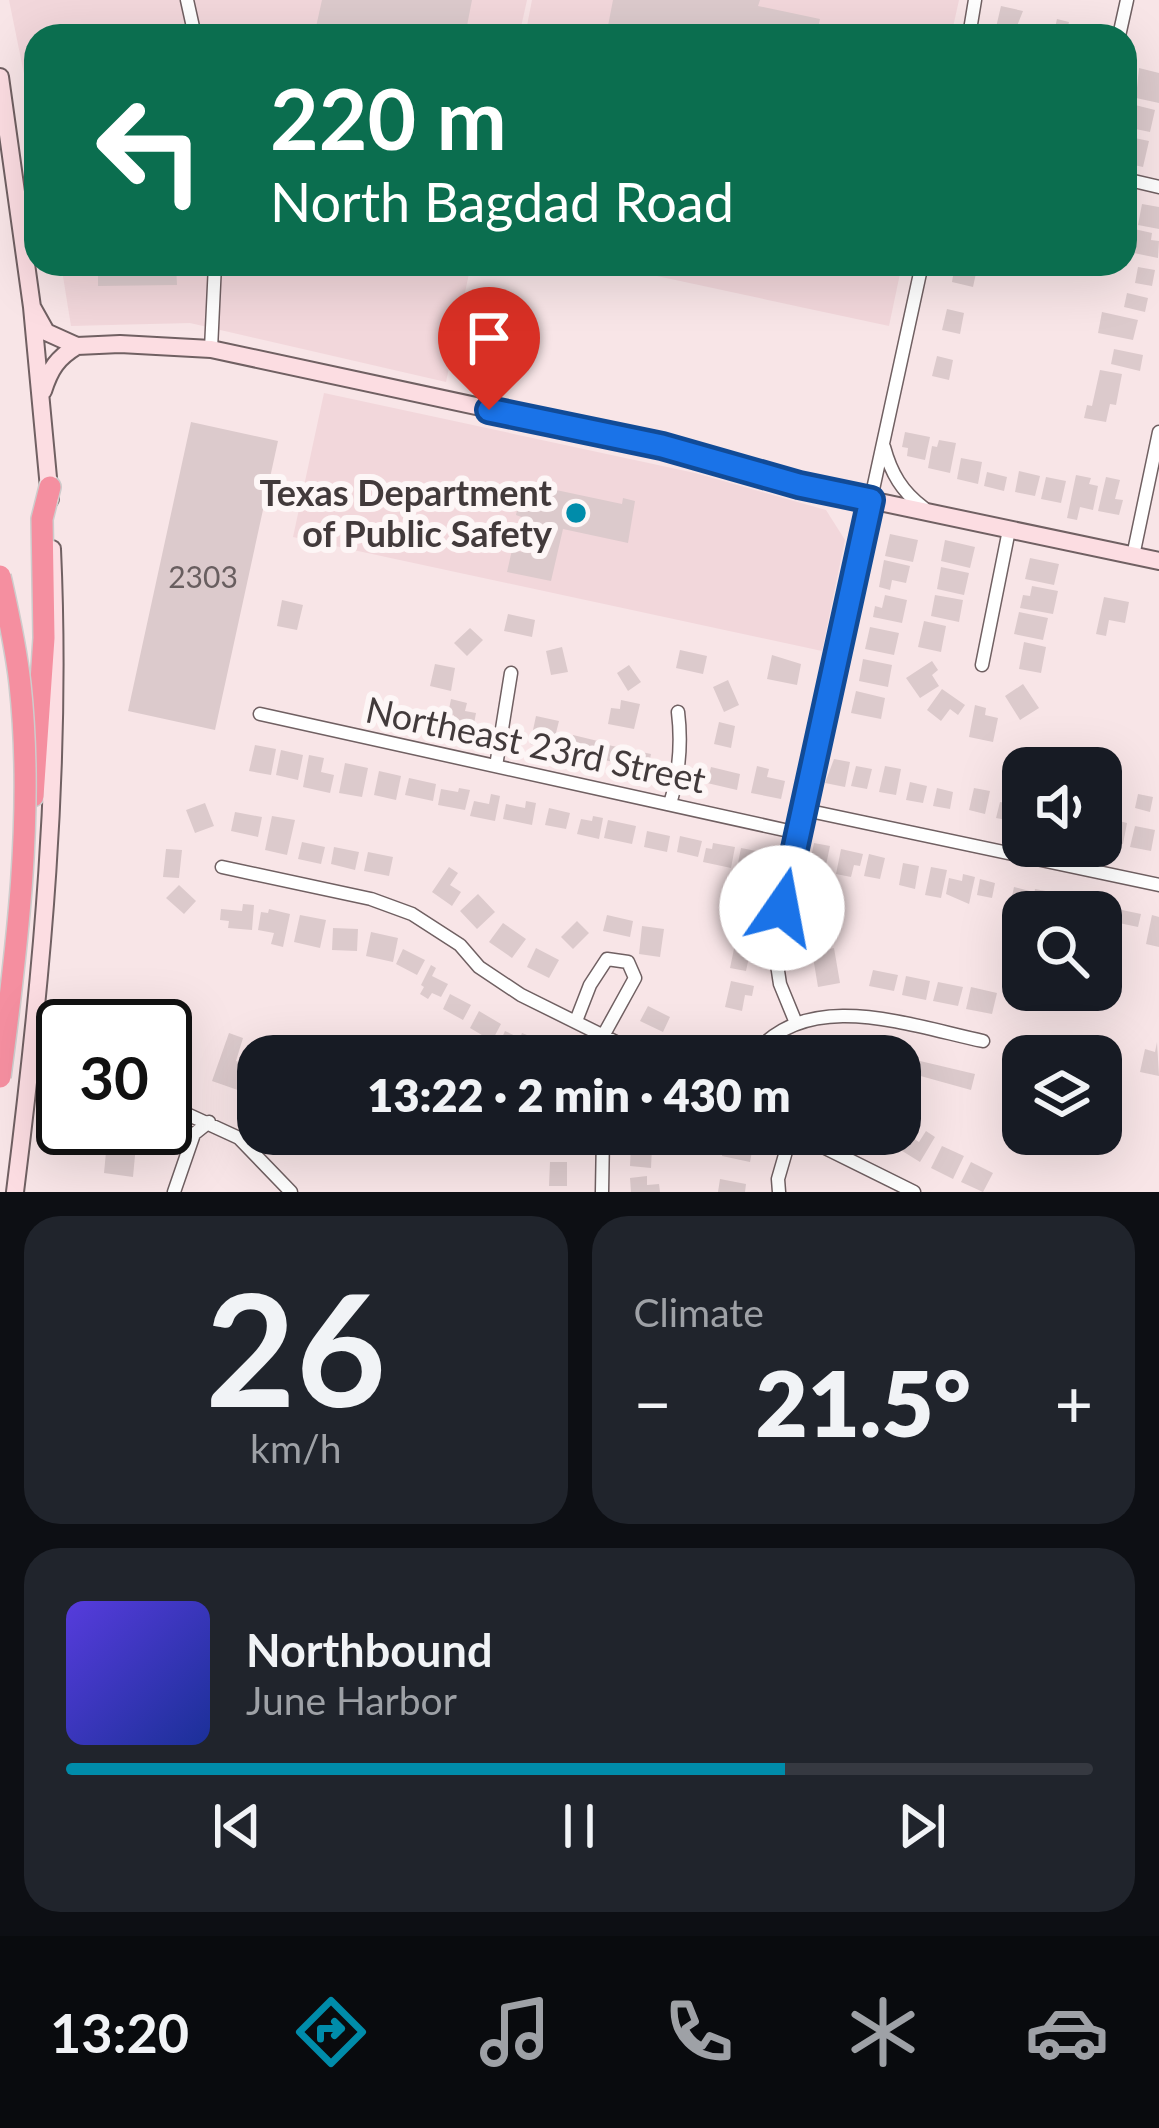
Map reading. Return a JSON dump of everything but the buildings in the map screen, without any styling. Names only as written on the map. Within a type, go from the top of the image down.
[{"type":"highway","points":[[0,1028],[32,820],[44,638],[42,519],[50,487]]},
{"type":"highway","points":[[0,576],[20,688],[23,775],[17,932],[0,1077]]},
{"type":"street","points":[[0,77],[24,250]]},
{"type":"street","points":[[15,1192],[43,957],[56,715],[50,487],[28,276]]},
{"type":"street","points":[[211,349],[214,276]]},
{"type":"street","points":[[796,1023],[780,984],[774,945],[919,276]]},
{"type":"street","points":[[32,307],[46,332],[77,346]]},
{"type":"street","points":[[41,397],[50,369],[77,346],[211,349],[662,446],[799,485],[1159,561]]},
{"type":"street","points":[[1133,556],[1159,431]]},
{"type":"street","points":[[882,442],[895,477],[908,496],[930,513]]},
{"type":"street","points":[[982,665],[1009,530]]},
{"type":"street","points":[[496,766],[511,673]]},
{"type":"street","points":[[670,804],[679,759],[678,712]]},
{"type":"street","name":"Northeast 23rd Street","points":[[260,714],[798,833]]},
{"type":"street","points":[[805,810],[1159,885]]},
{"type":"street","points":[[222,867],[391,904],[434,926],[479,968],[521,995],[602,1035]]},
{"type":"street","points":[[576,1022],[590,985],[607,959],[628,962],[635,978],[605,1035]]},
{"type":"street","points":[[774,1035],[796,1023],[841,1014],[983,1041]]},
{"type":"street","points":[[192,1115],[238,1138],[291,1192]]},
{"type":"street","points":[[174,1192],[194,1134],[208,1122]]},
{"type":"street","points":[[602,1192],[603,1155]]},
{"type":"street","points":[[778,1192],[787,1155]]},
{"type":"street","points":[[837,1155],[914,1192]]},
{"type":"shaded area","points":[[9,0],[527,0],[522,24],[24,24],[24,74]]},
{"type":"shaded area","points":[[532,0],[959,0],[954,24],[527,24]]},
{"type":"shaded area","points":[[63,276],[468,276],[446,382],[190,323],[71,326]]},
{"type":"shaded area","points":[[657,276],[899,276],[889,326]]},
{"type":"shaded area","points":[[324,393],[695,473],[826,510],[845,540],[822,651],[293,537]]},
{"type":"place","name":"Texas Department of Public Safety","points":[[576,513]]},
{"type":"route","points":[[489,410],[662,446],[871,500],[782,908]]}]
